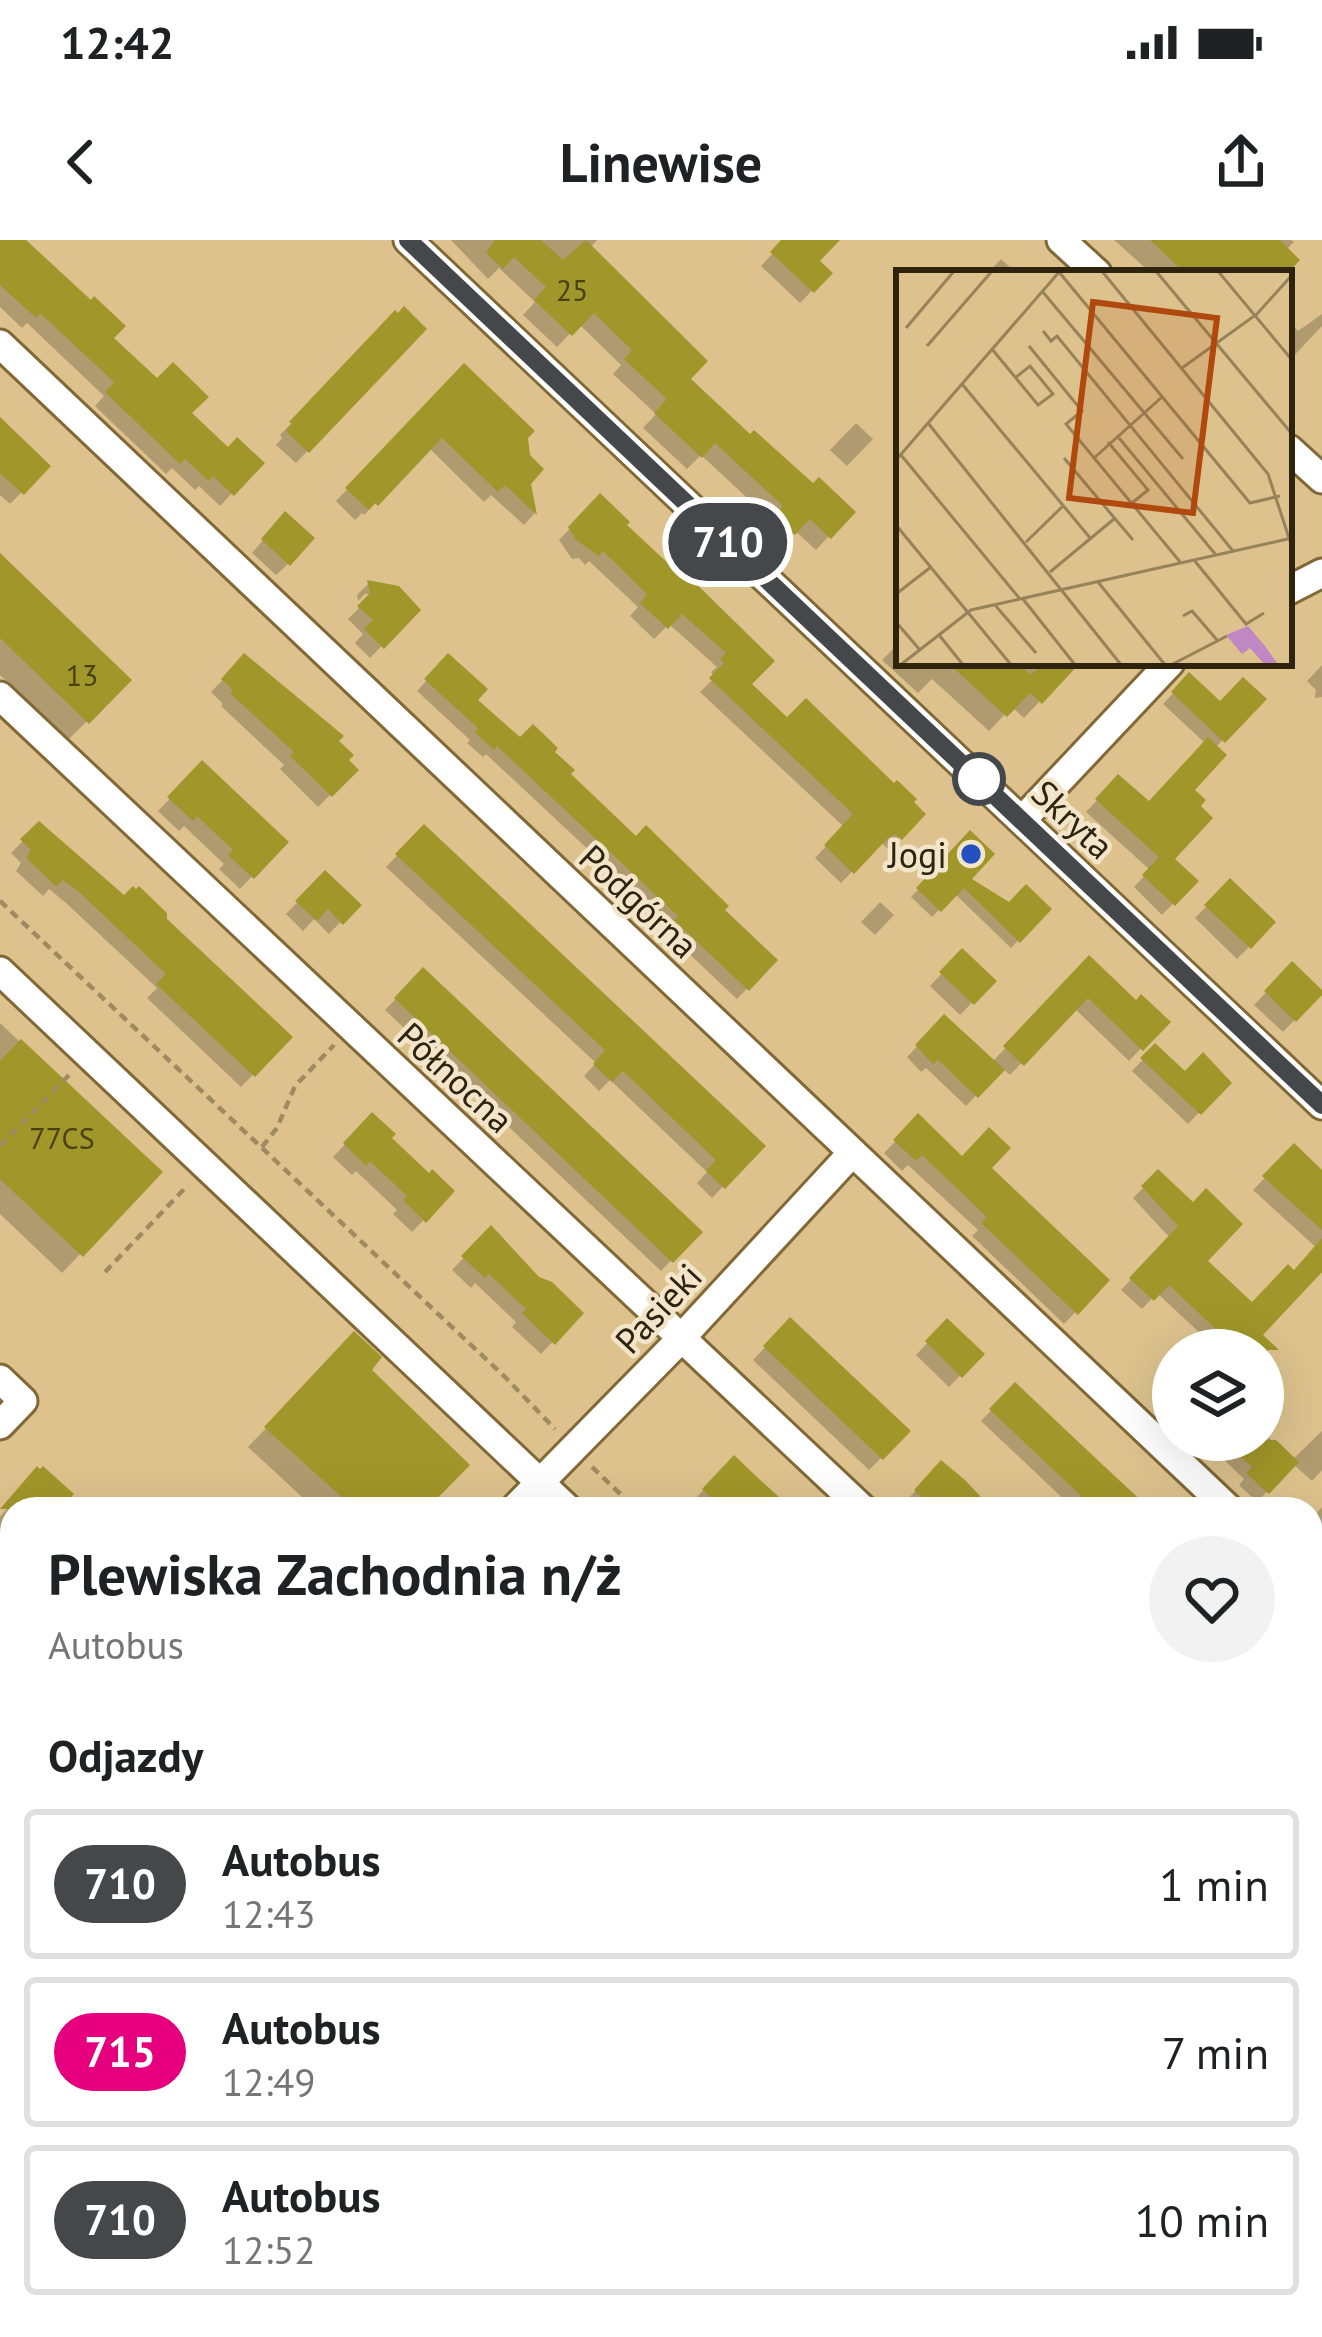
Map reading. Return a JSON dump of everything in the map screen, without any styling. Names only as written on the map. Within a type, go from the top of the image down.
[{"type":"street","name":"Skryta","points":[[408,240],[1322,1105]]},
{"type":"street","points":[[1060,240],[1094,270]]},
{"type":"street","name":"Podgórna","points":[[0,344],[1215,1497]]},
{"type":"street","points":[[1292,451],[1322,479]]},
{"type":"street","points":[[1292,588],[1322,573]]},
{"type":"street","points":[[1022,820],[1167,666]]},
{"type":"street","name":"Północna","points":[[0,696],[849,1497]]},
{"type":"street","points":[[0,971],[555,1497]]},
{"type":"street","name":"Pasieki","points":[[526,1497],[852,1153]]},
{"type":"street","points":[[0,1379],[23,1402],[0,1425]]},
{"type":"path","points":[[0,902],[505,1377],[623,1497]]},
{"type":"path","points":[[262,1147],[277,1128],[295,1086],[341,1039]]},
{"type":"path","points":[[0,1146],[88,1054]]},
{"type":"path","points":[[105,1272],[206,1165]]},
{"type":"building","points":[[0,240],[26,240],[91,300],[94,296],[126,326],[114,338],[157,378],[173,362],[209,397],[192,413],[228,447],[237,437],[265,463],[234,496],[185,459],[180,464],[105,392],[114,382],[40,313],[36,318],[0,285]]},
{"type":"building","points":[[495,240],[541,240],[563,260],[586,240],[708,361],[691,379],[750,434],[754,430],[813,483],[819,477],[856,512],[831,539],[810,519],[795,535],[774,515],[783,506],[715,443],[702,458],[654,413],[667,399],[624,359],[632,350],[594,313],[572,336],[534,300],[546,287],[514,257],[503,269],[486,253]]},
{"type":"building","points":[[781,240],[840,240],[820,261],[833,273],[814,293],[770,252]]},
{"type":"building","points":[[1150,240],[1280,240],[1300,260],[1291,270],[1182,270]]},
{"type":"building","points":[[404,306],[427,329],[309,453],[286,431],[289,422]]},
{"type":"building","points":[[464,363],[535,431],[528,438],[530,455],[544,469],[531,484],[537,515],[505,485],[498,492],[442,438],[369,510],[345,488]]},
{"type":"building","points":[[0,417],[51,466],[24,495],[0,473]]},
{"type":"building","points":[[600,493],[630,522],[627,525],[672,567],[675,563],[775,661],[752,684],[787,717],[806,698],[894,783],[897,780],[917,799],[914,802],[926,814],[902,840],[895,834],[887,839],[854,874],[824,845],[853,814],[709,678],[724,663],[720,659],[726,653],[682,614],[668,629],[640,603],[647,594],[603,551],[599,556],[576,540],[568,527]]},
{"type":"building","points":[[285,511],[315,538],[290,566],[261,539]]},
{"type":"building","points":[[0,553],[132,680],[89,724],[0,638]]},
{"type":"building","points":[[367,580],[399,586],[421,610],[384,649],[364,629],[373,620],[357,606],[370,593]]},
{"type":"building","points":[[244,653],[344,736],[339,741],[354,755],[349,760],[359,770],[332,797],[221,679]]},
{"type":"building","points":[[448,653],[488,689],[478,700],[520,737],[533,724],[575,770],[571,774],[636,836],[646,825],[778,960],[749,991],[674,920],[678,916],[497,746],[494,750],[475,732],[478,728],[424,679]]},
{"type":"building","points":[[951,666],[1021,666],[1031,675],[1039,666],[1077,666],[1042,704],[1030,693],[1007,717]]},
{"type":"building","points":[[1189,672],[1220,701],[1243,677],[1267,699],[1225,743],[1171,692]]},
{"type":"building","points":[[1208,737],[1227,755],[1195,790],[1206,800],[1201,806],[1213,818],[1175,859],[1199,881],[1175,906],[1142,875],[1159,857],[1095,799],[1118,774],[1149,801]]},
{"type":"building","points":[[202,760],[289,842],[254,879],[228,855],[233,850],[197,816],[193,821],[167,797]]},
{"type":"building","points":[[39,821],[124,895],[139,886],[167,913],[167,919],[293,1037],[255,1077],[156,984],[166,974],[78,891],[63,880],[56,886],[26,858],[31,850],[20,839]]},
{"type":"building","points":[[424,824],[766,1146],[725,1189],[706,1171],[716,1160],[623,1071],[612,1082],[593,1064],[605,1050],[395,854]]},
{"type":"building","points":[[970,830],[995,854],[972,879],[1009,902],[1026,884],[1052,909],[1020,943],[964,888],[941,912],[916,888]]},
{"type":"building","points":[[325,870],[362,905],[343,925],[328,909],[317,921],[295,901]]},
{"type":"building","points":[[1230,878],[1276,922],[1251,949],[1204,905]]},
{"type":"building","points":[[962,948],[997,981],[974,1005],[939,972]]},
{"type":"building","points":[[1089,955],[1136,1000],[1141,994],[1171,1022],[1143,1051],[1088,998],[1024,1066],[1003,1046]]},
{"type":"building","points":[[1292,961],[1322,990],[1296,1022],[1264,991]]},
{"type":"building","points":[[423,967],[703,1232],[673,1263],[394,998]]},
{"type":"building","points":[[944,1014],[1005,1070],[978,1098],[915,1045]]},
{"type":"building","points":[[21,1039],[163,1172],[83,1257],[0,1179],[0,1061]]},
{"type":"building","points":[[1155,1043],[1185,1071],[1203,1052],[1232,1083],[1201,1115],[1140,1058]]},
{"type":"building","points":[[372,1112],[396,1134],[392,1138],[455,1191],[426,1223],[403,1200],[407,1196],[343,1143]]},
{"type":"building","points":[[918,1113],[962,1156],[989,1127],[1011,1148],[992,1168],[1110,1280],[1078,1315],[981,1223],[987,1217],[922,1155],[916,1161],[893,1140]]},
{"type":"building","points":[[1294,1143],[1322,1170],[1322,1230],[1262,1176]]},
{"type":"building","points":[[1158,1169],[1193,1202],[1206,1188],[1243,1224],[1208,1261],[1252,1302],[1288,1264],[1294,1270],[1322,1238],[1322,1272],[1269,1329],[1216,1329],[1169,1285],[1154,1301],[1129,1278],[1178,1226],[1141,1186]]},
{"type":"building","points":[[491,1225],[539,1277],[552,1282],[584,1313],[555,1345],[522,1313],[526,1309],[489,1274],[485,1278],[461,1256]]},
{"type":"building","points":[[790,1317],[911,1431],[883,1460],[763,1346]]},
{"type":"building","points":[[947,1318],[985,1354],[962,1378],[925,1341]]},
{"type":"building","points":[[354,1331],[382,1357],[372,1370],[470,1465],[439,1497],[342,1497],[264,1427]]},
{"type":"building","points":[[1015,1382],[1137,1497],[1082,1497],[989,1409]]},
{"type":"building","points":[[1284,1448],[1299,1462],[1269,1494],[1246,1473],[1252,1467],[1246,1461],[1284,1461]]},
{"type":"building","points":[[734,1455],[779,1497],[710,1497],[702,1489]]},
{"type":"building","points":[[941,1460],[981,1497],[921,1497],[914,1490]]},
{"type":"building","points":[[37,1466],[43,1466],[74,1494],[71,1497],[10,1497]]},
{"type":"bus line","name":"710","points":[[408,240],[1322,1105]]},
{"type":"place","name":"Jogi","points":[[971,854]]}]
